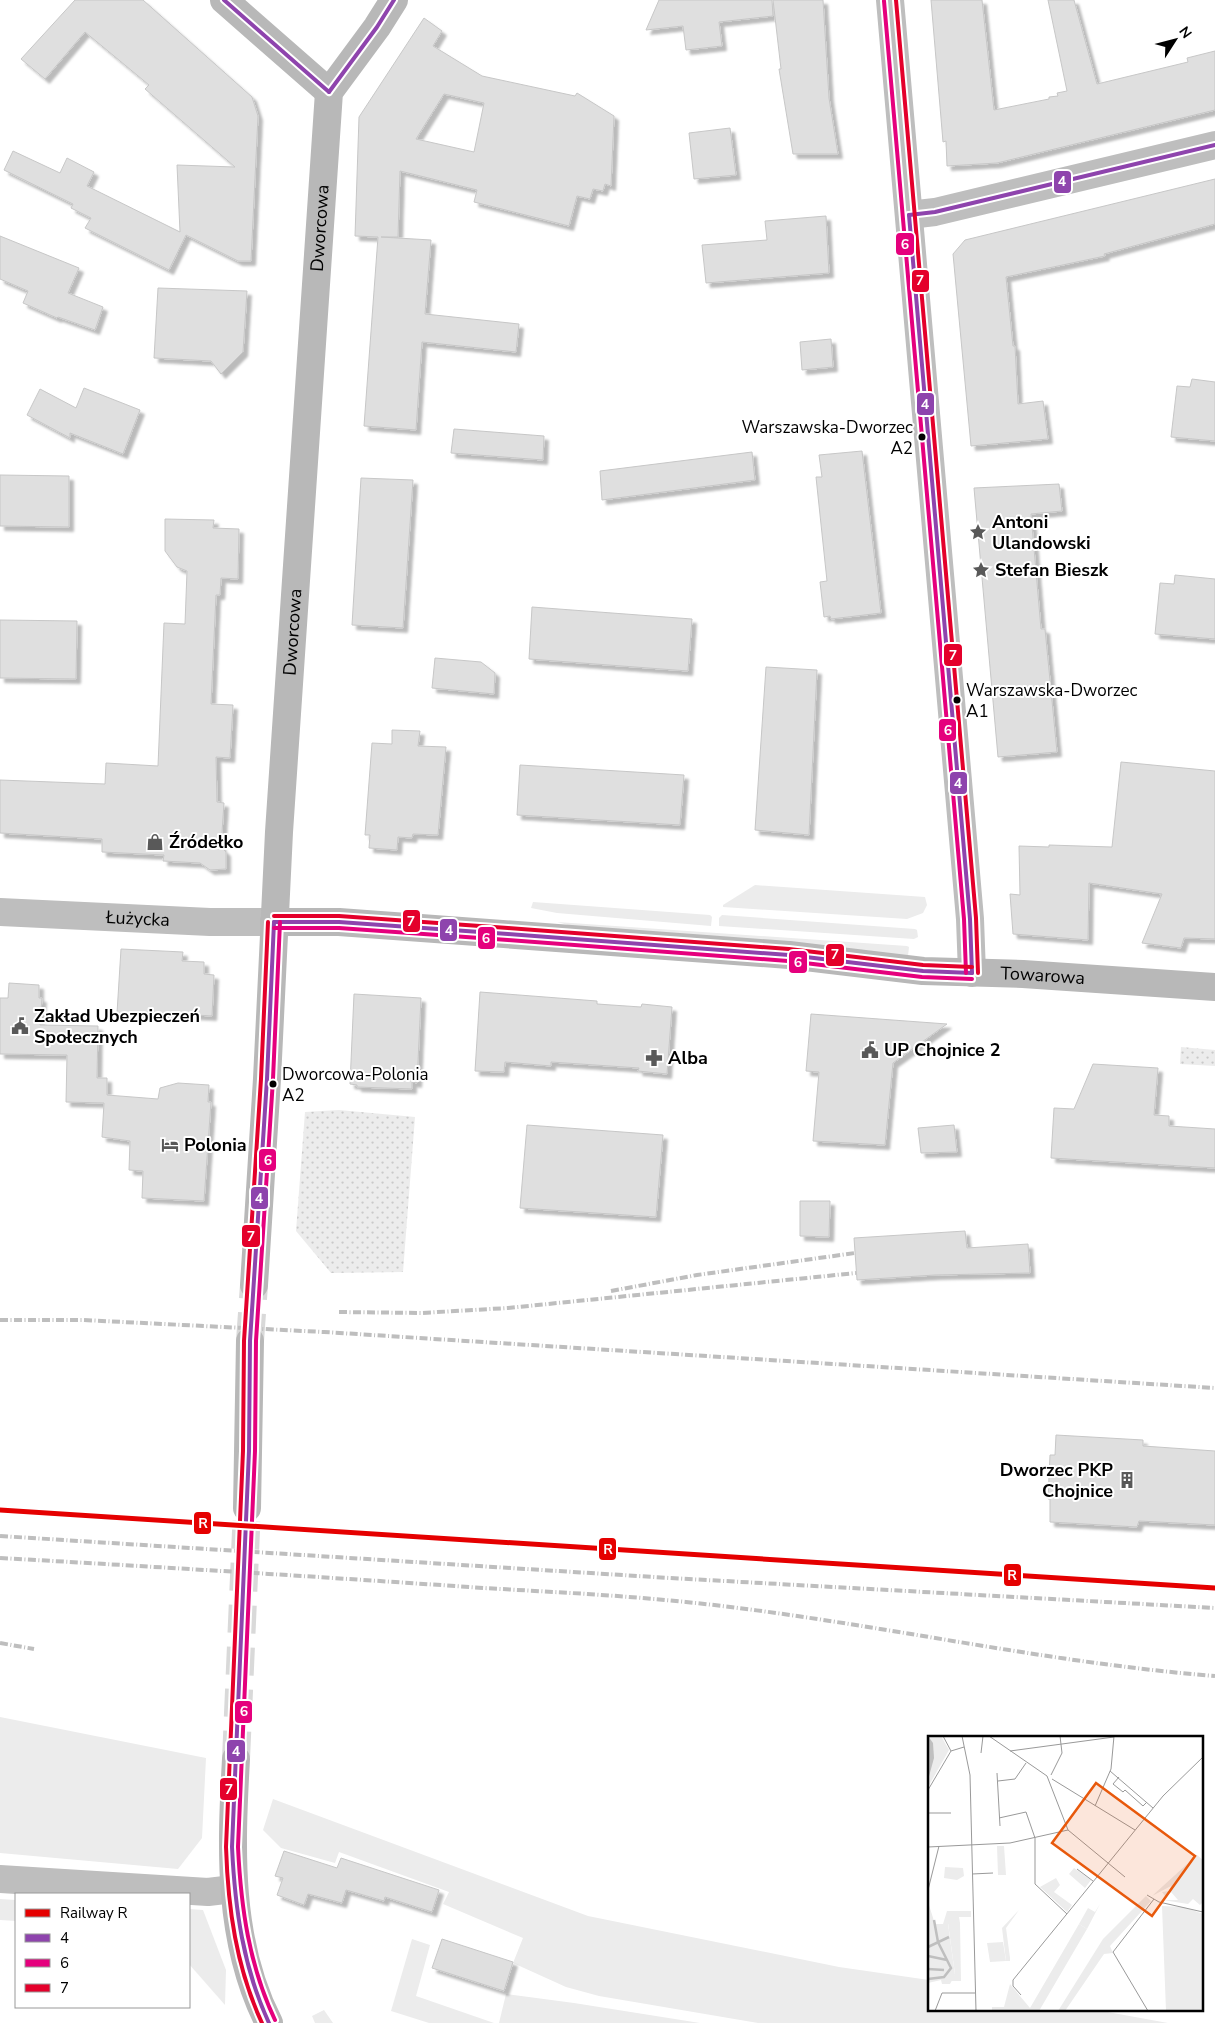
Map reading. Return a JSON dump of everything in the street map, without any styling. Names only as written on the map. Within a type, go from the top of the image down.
[{"type":"street","points":[[224,0],[329,92],[377,27],[394,0]]},
{"type":"street","points":[[890,0],[970,919],[972,973]]},
{"type":"street","name":"Dworcowa","points":[[254,1286],[303,450],[329,92]]},
{"type":"street","points":[[909,215],[935,212],[1215,145]]},
{"type":"street","name":"Łużycka","points":[[0,912],[222,923],[274,922]]},
{"type":"street","name":"Towarowa","points":[[274,922],[340,922],[789,955],[923,971],[1023,974],[1215,987]]},
{"type":"street","points":[[247,1508],[250,1341]]},
{"type":"street","points":[[236,1759],[233,1810],[233,1890],[245,1957],[254,1988],[269,2023]]},
{"type":"street","points":[[0,1879],[208,1892],[233,1890]]},
{"type":"shaded area","points":[[755,885],[925,897],[927,905],[923,913],[907,919],[723,907],[723,905]]},
{"type":"shaded area","points":[[533,902],[710,915],[712,917],[711,926],[557,913],[531,908]]},
{"type":"shaded area","points":[[722,915],[915,929],[917,930],[918,937],[914,939],[719,926],[719,918]]},
{"type":"shaded area","points":[[557,922],[909,947],[908,956],[602,934]]},
{"type":"shaded area","points":[[1181,1047],[1215,1050],[1215,1066],[1180,1064]]},
{"type":"shaded area","points":[[339,1110],[415,1117],[403,1272],[331,1273],[296,1231],[305,1112]]},
{"type":"shaded area","points":[[0,1717],[206,1758],[202,1838],[178,1869],[0,1853]]},
{"type":"shaded area","points":[[273,1799],[588,1916],[839,1967],[928,1980],[928,2010],[1096,2010],[1168,2023],[758,2023],[599,1996],[566,1987],[513,1963],[523,1938],[443,1904],[449,1892],[339,1852],[335,1863],[281,1848],[263,1830]]},
{"type":"shaded area","points":[[0,1899],[15,1900],[15,1921],[0,1920]]},
{"type":"shaded area","points":[[190,1909],[203,1910],[226,1970],[225,2005],[190,1965]]},
{"type":"shaded area","points":[[412,1939],[430,1945],[416,1996],[494,2023],[429,2023],[391,2011]]},
{"type":"shaded area","points":[[506,1994],[574,2003],[700,2023],[499,2023]]},
{"type":"shaded area","points":[[324,2010],[333,2023],[315,2023],[312,2016]]},
{"type":"building","points":[[75,0],[143,0],[252,97],[258,116],[251,261],[238,261],[186,235],[169,270],[85,228],[91,218],[71,208],[73,204],[4,170],[13,151],[60,173],[67,158],[94,172],[87,186],[180,232],[177,165],[235,167],[145,89],[149,85],[85,32],[45,79],[21,59]]},
{"type":"building","points":[[659,0],[772,0],[773,16],[719,22],[722,46],[686,50],[683,26],[646,30]]},
{"type":"building","points":[[773,0],[823,0],[829,98],[838,154],[793,154],[779,69],[781,69]]},
{"type":"building","points":[[931,0],[982,0],[994,110],[1049,99],[1049,97],[1058,96],[1057,93],[1067,91],[1048,0],[1074,0],[1097,84],[1188,62],[1187,58],[1215,51],[1215,110],[997,163],[947,166],[946,141],[943,142]]},
{"type":"building","points":[[424,18],[442,31],[433,46],[482,76],[575,96],[577,93],[614,116],[611,186],[605,184],[603,191],[593,189],[590,199],[577,196],[569,226],[474,202],[477,190],[400,171],[398,237],[381,237],[431,240],[425,314],[519,324],[516,352],[422,342],[416,430],[364,426],[378,237],[355,236],[359,117]],"holes":[[[444,94],[484,103],[474,152],[416,139]]]},
{"type":"building","points":[[730,128],[736,175],[694,179],[689,133]]},
{"type":"building","points":[[1215,179],[1215,224],[1104,254],[1105,256],[1006,277],[1013,346],[1015,346],[1018,404],[1043,401],[1048,439],[971,446],[953,254],[965,240]]},
{"type":"building","points":[[826,216],[829,273],[706,283],[702,245],[767,240],[765,221]]},
{"type":"building","points":[[0,236],[79,268],[68,293],[103,307],[95,330],[57,318],[23,303],[28,291],[0,279]]},
{"type":"building","points":[[158,288],[247,291],[243,352],[221,374],[211,361],[154,358]]},
{"type":"building","points":[[831,339],[833,367],[802,370],[800,342]]},
{"type":"building","points":[[1192,379],[1215,382],[1215,441],[1171,437],[1177,386],[1190,387]]},
{"type":"building","points":[[84,388],[140,410],[123,454],[70,433],[70,438],[27,415],[40,389],[76,408]]},
{"type":"building","points":[[454,429],[544,436],[543,460],[451,453]]},
{"type":"building","points":[[862,451],[881,613],[831,619],[830,616],[824,617],[820,582],[827,581],[816,477],[822,477],[819,455]]},
{"type":"building","points":[[752,452],[755,480],[602,500],[600,471]]},
{"type":"building","points":[[0,475],[69,476],[69,527],[0,526]]},
{"type":"building","points":[[361,478],[413,480],[403,628],[352,625]]},
{"type":"building","points":[[1059,484],[1062,511],[1031,514],[1041,629],[1045,629],[1057,752],[998,757],[974,488]]},
{"type":"building","points":[[165,519],[214,520],[213,528],[239,529],[238,579],[221,578],[220,595],[216,595],[211,704],[233,705],[230,758],[216,757],[217,802],[224,803],[221,847],[226,852],[226,869],[210,870],[200,863],[163,861],[164,855],[102,852],[102,839],[0,833],[0,780],[105,784],[106,763],[158,766],[164,623],[185,624],[187,571],[177,567],[165,551]]},
{"type":"building","points":[[1175,575],[1215,579],[1215,639],[1155,634],[1160,583],[1174,584]]},
{"type":"building","points":[[532,607],[692,619],[688,671],[529,659]]},
{"type":"building","points":[[0,620],[77,621],[76,679],[0,678]]},
{"type":"building","points":[[435,658],[481,662],[495,673],[494,694],[432,688]]},
{"type":"building","points":[[766,667],[817,670],[809,835],[755,830]]},
{"type":"building","points":[[392,730],[420,731],[418,746],[446,747],[438,835],[413,834],[412,838],[398,837],[397,850],[369,848],[370,835],[365,835],[372,743],[392,744]]},
{"type":"building","points":[[1121,762],[1215,771],[1215,939],[1184,938],[1181,948],[1142,943],[1162,894],[1089,883],[1088,940],[1013,934],[1010,894],[1020,895],[1019,846],[1112,847]]},
{"type":"building","points":[[520,765],[684,775],[680,825],[517,815]]},
{"type":"building","points":[[121,949],[183,952],[182,961],[204,962],[204,974],[214,975],[212,1016],[147,1012],[146,1015],[117,1013]]},
{"type":"building","name":"Polonia","points":[[9,983],[39,985],[39,998],[42,998],[40,1025],[98,1026],[97,1078],[107,1078],[107,1095],[158,1099],[160,1088],[178,1083],[209,1085],[208,1102],[211,1102],[204,1201],[142,1198],[143,1171],[129,1170],[130,1141],[102,1137],[104,1103],[66,1102],[67,1055],[0,1054],[0,998],[8,998]]},
{"type":"building","points":[[480,992],[597,1001],[597,1004],[641,1007],[642,1004],[672,1007],[667,1074],[638,1071],[639,1068],[551,1062],[551,1066],[505,1062],[504,1072],[475,1071]]},
{"type":"building","points":[[354,994],[421,998],[417,1083],[412,1082],[412,1089],[357,1087],[357,1085],[350,1084]]},
{"type":"building","points":[[811,1014],[947,1024],[893,1063],[885,1145],[813,1141],[819,1072],[806,1071]]},
{"type":"building","points":[[1093,1064],[1158,1068],[1154,1115],[1169,1116],[1169,1126],[1215,1129],[1215,1168],[1051,1158],[1054,1108],[1074,1109]]},
{"type":"building","points":[[527,1125],[663,1135],[656,1217],[520,1208]]},
{"type":"building","points":[[954,1125],[957,1152],[921,1153],[918,1128]]},
{"type":"building","points":[[800,1201],[830,1201],[829,1237],[800,1236]]},
{"type":"building","points":[[965,1231],[967,1248],[1028,1244],[1030,1273],[935,1275],[857,1280],[854,1238]]},
{"type":"building","name":"Dworzec PKP Chojnice","points":[[1056,1435],[1143,1440],[1143,1446],[1215,1451],[1215,1525],[1139,1521],[1137,1527],[1050,1522],[1050,1499],[1048,1499],[1050,1455],[1055,1455]]},
{"type":"building","points":[[284,1851],[337,1868],[341,1858],[439,1890],[432,1912],[385,1897],[384,1901],[346,1890],[342,1903],[308,1894],[304,1905],[277,1895],[283,1878],[275,1876]]},
{"type":"building","points":[[442,1939],[513,1962],[504,1991],[432,1968]]},
{"type":"tunnel","points":[[250,1341],[254,1285]]},
{"type":"tunnel","points":[[236,1759],[247,1508]]},
{"type":"railway","points":[[611,1291],[697,1275],[855,1253]]},
{"type":"railway","points":[[339,1312],[421,1313],[508,1308],[856,1273]]},
{"type":"railway","points":[[0,1320],[83,1320],[324,1332],[1215,1388]]},
{"type":"railway","points":[[0,1536],[670,1578],[1215,1608]]},
{"type":"railway","points":[[0,1558],[661,1600],[818,1619],[1082,1661],[1148,1670],[1215,1676]]},
{"type":"railway","points":[[0,1643],[34,1649]]},
{"type":"rail line","name":"R","points":[[0,1510],[1215,1588]]},
{"type":"transit line","name":"4","points":[[224,0],[329,92]]},
{"type":"transit line","name":"4","points":[[329,92],[377,27],[394,0]]},
{"type":"transit line","name":"7","points":[[896,0],[976,918],[978,973]]},
{"type":"transit line","name":"6","points":[[884,1],[964,919],[966,973]]},
{"type":"transit line","name":"4","points":[[909,215],[935,212],[1215,145]]},
{"type":"transit line","name":"4","points":[[909,215],[970,919],[972,973]]},
{"type":"transit line","name":"7","points":[[274,916],[339,916],[508,928],[789,949],[923,965],[972,967]]},
{"type":"transit line","name":"7","points":[[262,2023],[246,1980],[235,1937],[231,1915],[226,1847],[243,1451],[244,1341],[261,1079],[268,922]]},
{"type":"transit line","name":"4","points":[[274,922],[339,922],[508,934],[789,955],[923,971],[972,973]]},
{"type":"transit line","name":"4","points":[[269,2023],[253,1981],[242,1937],[235,1893],[232,1847],[249,1451],[250,1341],[267,1079],[274,922]]},
{"type":"transit line","name":"6","points":[[275,2020],[259,1978],[248,1936],[241,1892],[238,1847],[255,1451],[256,1341],[273,1079],[280,922]]},
{"type":"transit line","name":"6","points":[[274,928],[339,928],[508,940],[788,961],[922,977],[972,979]]},
{"type":"place","name":"Warszawska-Dworzec A2","points":[[922,437]]},
{"type":"place","name":"Antoni Ulandowski","points":[[978,532]]},
{"type":"place","name":"Stefan Bieszk","points":[[981,570]]},
{"type":"place","name":"Warszawska-Dworzec A1","points":[[957,700]]},
{"type":"place","name":"Źródełko","points":[[155,842]]},
{"type":"place","name":"Zakład Ubezpieczeń Społecznych","points":[[20,1026]]},
{"type":"place","name":"UP Chojnice 2","points":[[870,1050]]},
{"type":"place","name":"Alba","points":[[654,1058]]},
{"type":"place","name":"Dworcowa-Polonia A2","points":[[273,1084]]},
{"type":"place","name":"Polonia","points":[[170,1145]]},
{"type":"place","name":"Dworzec PKP Chojnice","points":[[1127,1480]]}]
